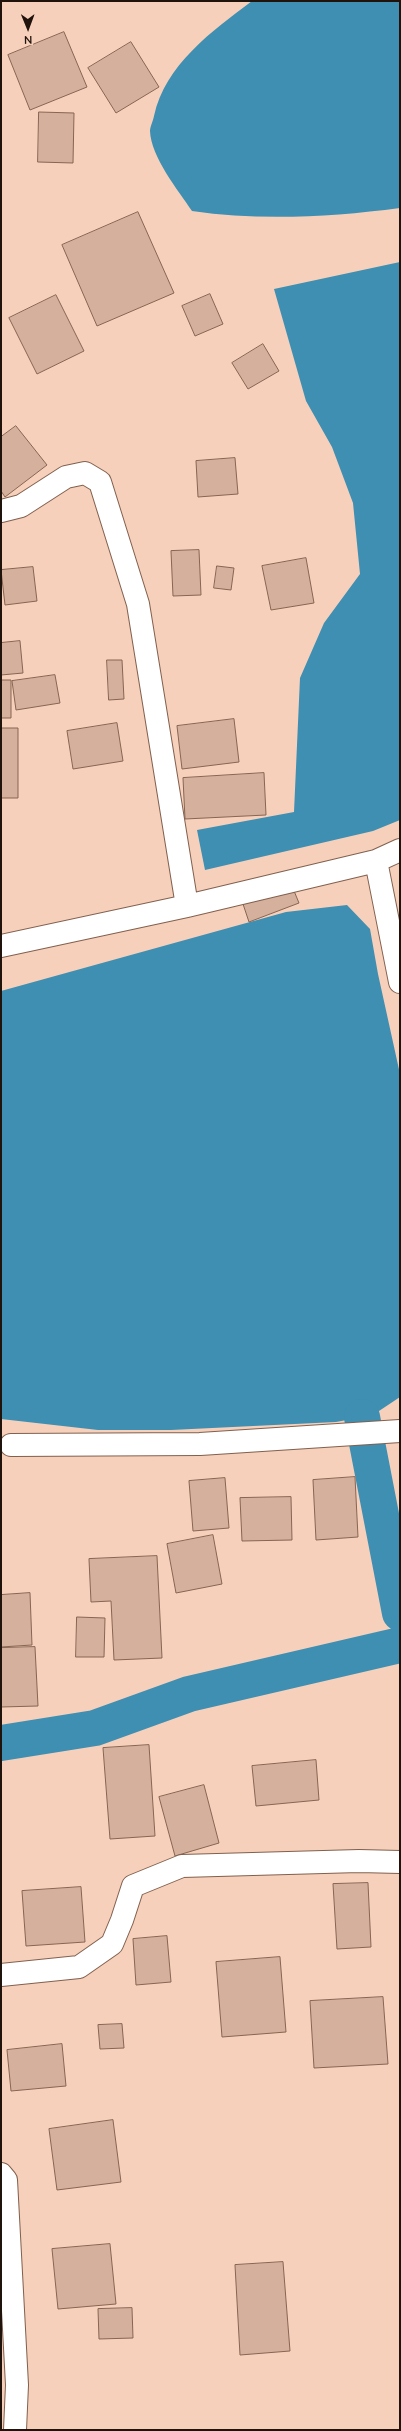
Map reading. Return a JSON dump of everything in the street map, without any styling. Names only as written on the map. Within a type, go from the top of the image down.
[{"type":"street","points":[[1,511],[21,506],[66,476],[85,473],[100,482],[138,604],[186,906]]},
{"type":"street","points":[[1,946],[186,906],[376,861],[400,850]]},
{"type":"street","points":[[376,861],[400,982]]},
{"type":"street","points":[[11,1445],[200,1444],[391,1431]]},
{"type":"street","points":[[1,1975],[79,1967],[112,1944],[122,1920],[133,1886],[182,1866],[359,1861],[400,1862]]},
{"type":"street","points":[[1,2174],[6,2180],[17,2385],[15,2430]]},
{"type":"water","points":[[252,1],[400,1],[400,208],[348,214],[296,217],[244,216],[192,211],[166,173],[155,152],[150,131],[151,126],[160,98],[168,81],[179,65],[206,37]]},
{"type":"water","points":[[400,262],[400,820],[373,831],[205,870],[197,830],[294,812],[300,678],[324,623],[360,574],[353,503],[332,447],[306,401],[274,289]]},
{"type":"water","points":[[347,905],[370,929],[378,974],[400,1074],[400,1397],[373,1415],[336,1422],[171,1430],[98,1430],[1,1419],[1,991],[286,912]]},
{"type":"building","points":[[64,32],[87,87],[30,110],[8,55]]},
{"type":"building","points":[[131,42],[159,87],[116,113],[88,68]]},
{"type":"building","points":[[39,112],[74,113],[73,163],[38,162]]},
{"type":"building","points":[[138,212],[174,293],[97,326],[62,245]]},
{"type":"building","points":[[210,294],[223,324],[195,336],[182,306]]},
{"type":"building","points":[[56,295],[84,351],[37,374],[9,318]]},
{"type":"building","points":[[263,344],[279,371],[248,389],[232,363]]},
{"type":"building","points":[[16,426],[47,465],[5,497],[1,491],[1,437]]},
{"type":"building","points":[[235,458],[238,494],[198,497],[196,461]]},
{"type":"building","points":[[199,550],[201,595],[173,596],[171,551]]},
{"type":"building","points":[[306,558],[314,603],[271,610],[262,566]]},
{"type":"building","points":[[217,566],[234,568],[231,590],[214,588]]},
{"type":"building","points":[[33,567],[37,601],[5,605],[1,570]]},
{"type":"building","points":[[20,641],[23,673],[1,675],[1,643]]},
{"type":"building","points":[[107,660],[122,660],[124,699],[109,700]]},
{"type":"building","points":[[55,675],[60,703],[16,710],[12,681]]},
{"type":"building","points":[[1,680],[11,680],[11,718],[1,718]]},
{"type":"building","points":[[234,719],[239,762],[182,769],[177,726]]},
{"type":"building","points":[[117,723],[123,761],[73,769],[67,731]]},
{"type":"building","points":[[1,728],[18,728],[18,798],[1,798]]},
{"type":"building","points":[[264,773],[266,815],[185,819],[183,778]]},
{"type":"building","points":[[292,886],[299,903],[249,922],[243,904]]},
{"type":"building","points":[[355,1477],[358,1537],[316,1540],[313,1480]]},
{"type":"building","points":[[225,1478],[229,1528],[193,1531],[189,1481]]},
{"type":"building","points":[[291,1497],[292,1540],[242,1541],[240,1498]]},
{"type":"building","points":[[213,1535],[222,1584],[176,1593],[167,1544]]},
{"type":"building","points":[[157,1556],[162,1658],[114,1660],[111,1601],[91,1602],[89,1559]]},
{"type":"building","points":[[30,1593],[32,1645],[1,1647],[1,1595]]},
{"type":"building","points":[[77,1617],[105,1618],[104,1657],[76,1657]]},
{"type":"building","points":[[35,1647],[38,1706],[1,1707],[1,1648]]},
{"type":"building","points":[[149,1745],[155,1836],[110,1839],[103,1748]]},
{"type":"building","points":[[316,1760],[319,1800],[256,1806],[252,1766]]},
{"type":"building","points":[[204,1785],[219,1843],[175,1856],[159,1797]]},
{"type":"building","points":[[368,1883],[371,1947],[337,1949],[333,1884]]},
{"type":"building","points":[[81,1887],[85,1942],[26,1946],[22,1891]]},
{"type":"building","points":[[167,1936],[171,1982],[136,1985],[133,1939]]},
{"type":"building","points":[[280,1957],[286,2032],[222,2037],[216,1962]]},
{"type":"building","points":[[383,1997],[388,2064],[314,2068],[310,2001]]},
{"type":"building","points":[[122,2024],[124,2048],[100,2049],[98,2025]]},
{"type":"building","points":[[62,2044],[66,2086],[11,2091],[7,2050]]},
{"type":"building","points":[[113,2120],[121,2182],[57,2190],[49,2129]]},
{"type":"building","points":[[110,2244],[116,2304],[58,2309],[52,2249]]},
{"type":"building","points":[[283,2262],[290,2351],[240,2355],[235,2265]]},
{"type":"building","points":[[132,2308],[133,2338],[99,2339],[98,2309]]},
{"type":"waterway","points":[[362,1417],[400,1613]]},
{"type":"waterway","points":[[1,1743],[95,1728],[189,1694],[400,1645]]}]
